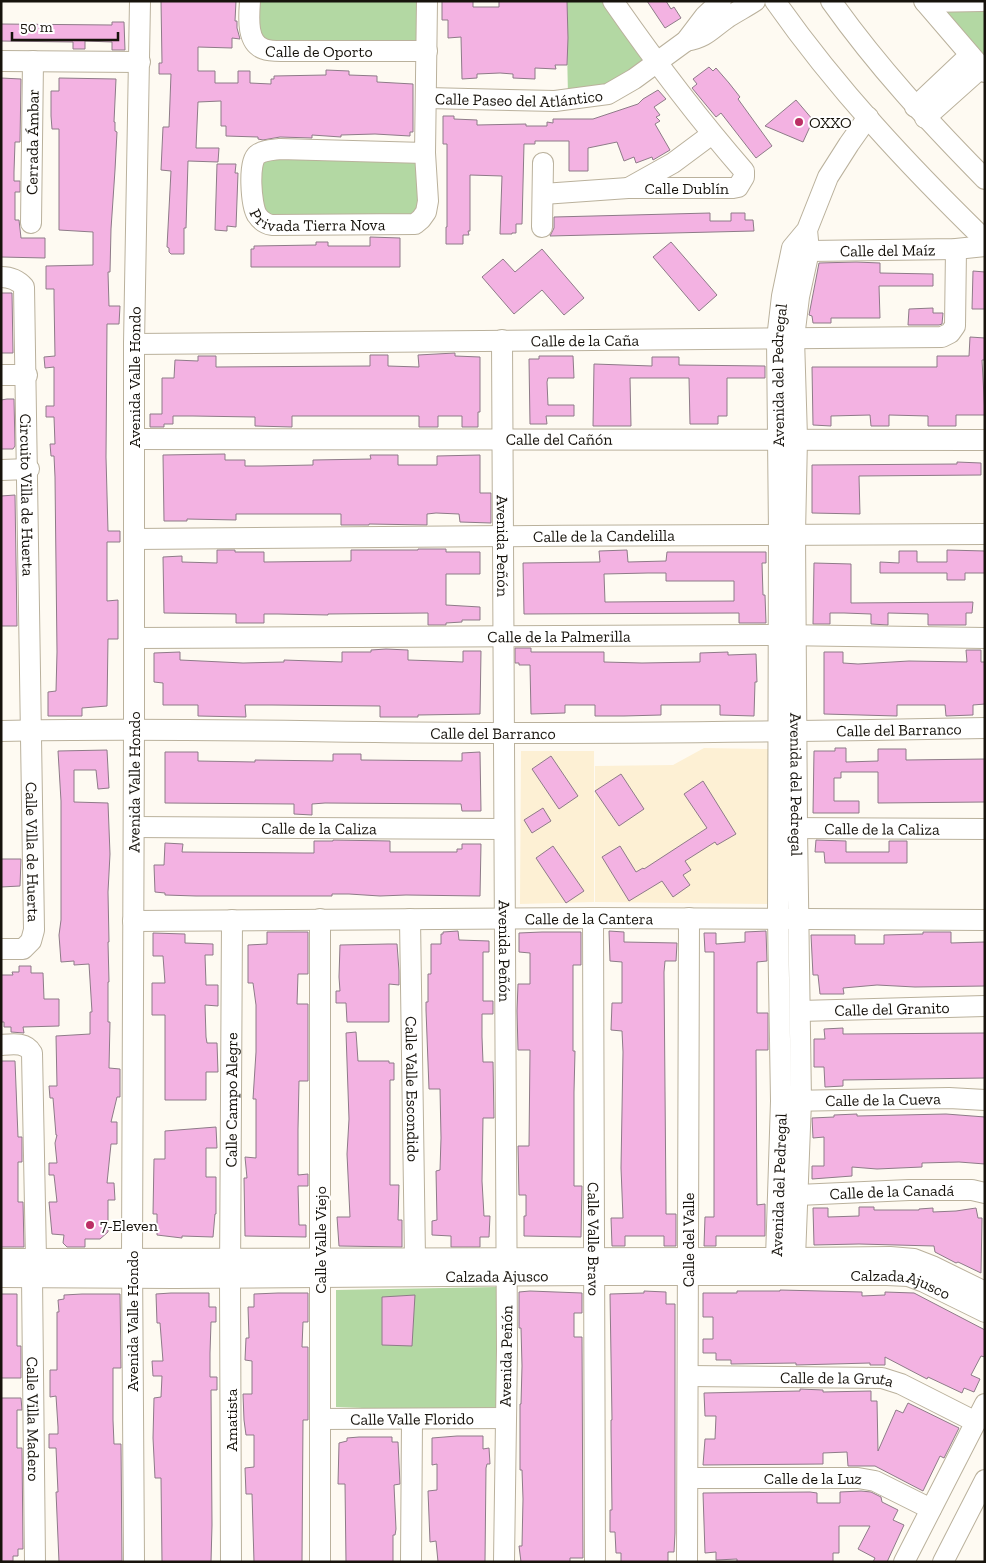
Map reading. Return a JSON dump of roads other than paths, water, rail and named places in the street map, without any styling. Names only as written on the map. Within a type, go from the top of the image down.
[{"type":"street","name":"Avenida Valle Hondo","points":[[134,1562],[132,1269],[134,344],[140,1]]},
{"type":"street","name":"Calle de Oporto","points":[[250,1],[250,32],[262,49],[281,52],[427,51]]},
{"type":"street","name":"Privada Tierra Nova","points":[[425,153],[280,149],[259,153],[254,159],[252,167],[253,205],[256,214],[261,220],[266,224],[272,225],[416,224],[421,219],[426,212],[428,201],[425,153],[427,1]]},
{"type":"street","name":"Calle Dublín","points":[[543,194],[628,188],[738,187],[744,177],[744,171],[656,64],[613,1]]},
{"type":"street","name":"Calle Paseo del Atlántico","points":[[427,98],[555,101],[608,94],[656,64],[686,41],[707,35],[721,8],[755,1]]},
{"type":"street","points":[[776,1],[821,63],[868,117],[925,182],[985,240]]},
{"type":"street","points":[[831,1],[880,66],[920,113],[985,179]]},
{"type":"street","points":[[925,2],[982,1]]},
{"type":"street","points":[[920,113],[979,65],[925,2]]},
{"type":"street","points":[[1,61],[140,62]]},
{"type":"street","name":"Cerrada Ámbar","points":[[31,224],[33,61]]},
{"type":"street","name":"Avenida del Pedregal","points":[[786,1264],[778,918],[787,828],[788,731],[788,439],[782,296],[828,178],[868,117]]},
{"type":"street","name":"Calle Dublín","points":[[628,188],[673,163],[712,134]]},
{"type":"street","points":[[542,227],[543,163]]},
{"type":"street","name":"Calle del Maíz","points":[[800,249],[956,249],[985,246]]},
{"type":"street","name":"Calle de la Caña","points":[[134,344],[942,337],[950,334],[955,326],[956,249]]},
{"type":"street","name":"Circuito Villa de Huerta","points":[[1,277],[19,281],[24,287],[29,470],[32,730]]},
{"type":"street","name":"Avenida Peñón","points":[[502,340],[507,1267],[504,1562]]},
{"type":"street","points":[[1,375],[27,375]]},
{"type":"street","name":"Calle del Cañón","points":[[134,439],[985,440]]},
{"type":"street","points":[[1,470],[29,470]]},
{"type":"street","name":"Calle de la Candelilla","points":[[134,539],[985,534]]},
{"type":"street","name":"Calle de la Palmerilla","points":[[134,638],[788,635],[985,638]]},
{"type":"street","name":"Calle del Barranco","points":[[1,731],[134,730],[504,733],[985,728]]},
{"type":"street","name":"Calle Villa de Huerta","points":[[1,949],[23,949],[31,941],[34,930],[32,730]]},
{"type":"street","name":"Calle de la Caliza","points":[[134,827],[504,829]]},
{"type":"street","name":"Avenida del Pedregal","points":[[786,1264],[798,1195],[801,1101],[799,919],[787,828]]},
{"type":"street","name":"Calle de la Caliza","points":[[787,828],[985,829]]},
{"type":"street","name":"Calle de la Cantera","points":[[133,921],[505,918],[985,920]]},
{"type":"street","name":"Calle Valle Bravo","points":[[593,918],[595,1562]]},
{"type":"street","name":"Calle del Valle","points":[[688,1562],[689,918]]},
{"type":"street","name":"Calle Valle Viejo","points":[[320,919],[320,1562]]},
{"type":"street","name":"Calle Valle Escondido","points":[[410,919],[415,1258]]},
{"type":"street","name":"Calle Campo Alegre","points":[[230,1269],[232,920]]},
{"type":"street","name":"Calle del Granito","points":[[800,1011],[985,1006]]},
{"type":"street","name":"Calle Villa Madero","points":[[1,1045],[20,1044],[29,1048],[32,1053],[35,1562]]},
{"type":"street","name":"Calle de la Cueva","points":[[781,1101],[949,1098],[985,1100]]},
{"type":"street","name":"Calle de la Canadá","points":[[798,1195],[909,1190],[972,1190],[985,1193]]},
{"type":"street","name":"Calzada Ajusco","points":[[1,1259],[34,1268],[230,1269],[688,1266],[786,1264],[890,1257],[914,1259],[985,1292]]},
{"type":"street","name":"Calzada Ajusco","points":[[320,1268],[415,1258],[507,1267]]},
{"type":"street","name":"Calzada Ajusco","points":[[786,1264],[908,1276],[985,1312]]},
{"type":"street","name":"Calzada Ajusco","points":[[1,1277],[34,1268]]},
{"type":"street","name":"Amatista","points":[[230,1269],[231,1562]]},
{"type":"street","name":"Calle de la Gruta","points":[[688,1376],[882,1378],[980,1413]]},
{"type":"street","points":[[904,1562],[980,1413]]},
{"type":"street","name":"Calle Valle Florido","points":[[320,1419],[505,1418]]},
{"type":"street","points":[[411,1562],[412,1419]]},
{"type":"street","name":"Calle de la Luz","points":[[688,1478],[858,1478],[875,1481],[931,1509]]},
{"type":"street","points":[[943,1562],[985,1480]]},
{"type":"place","name":"OXXO","points":[[799,122]]},
{"type":"place","name":"7-Eleven","points":[[90,1225]]}]
